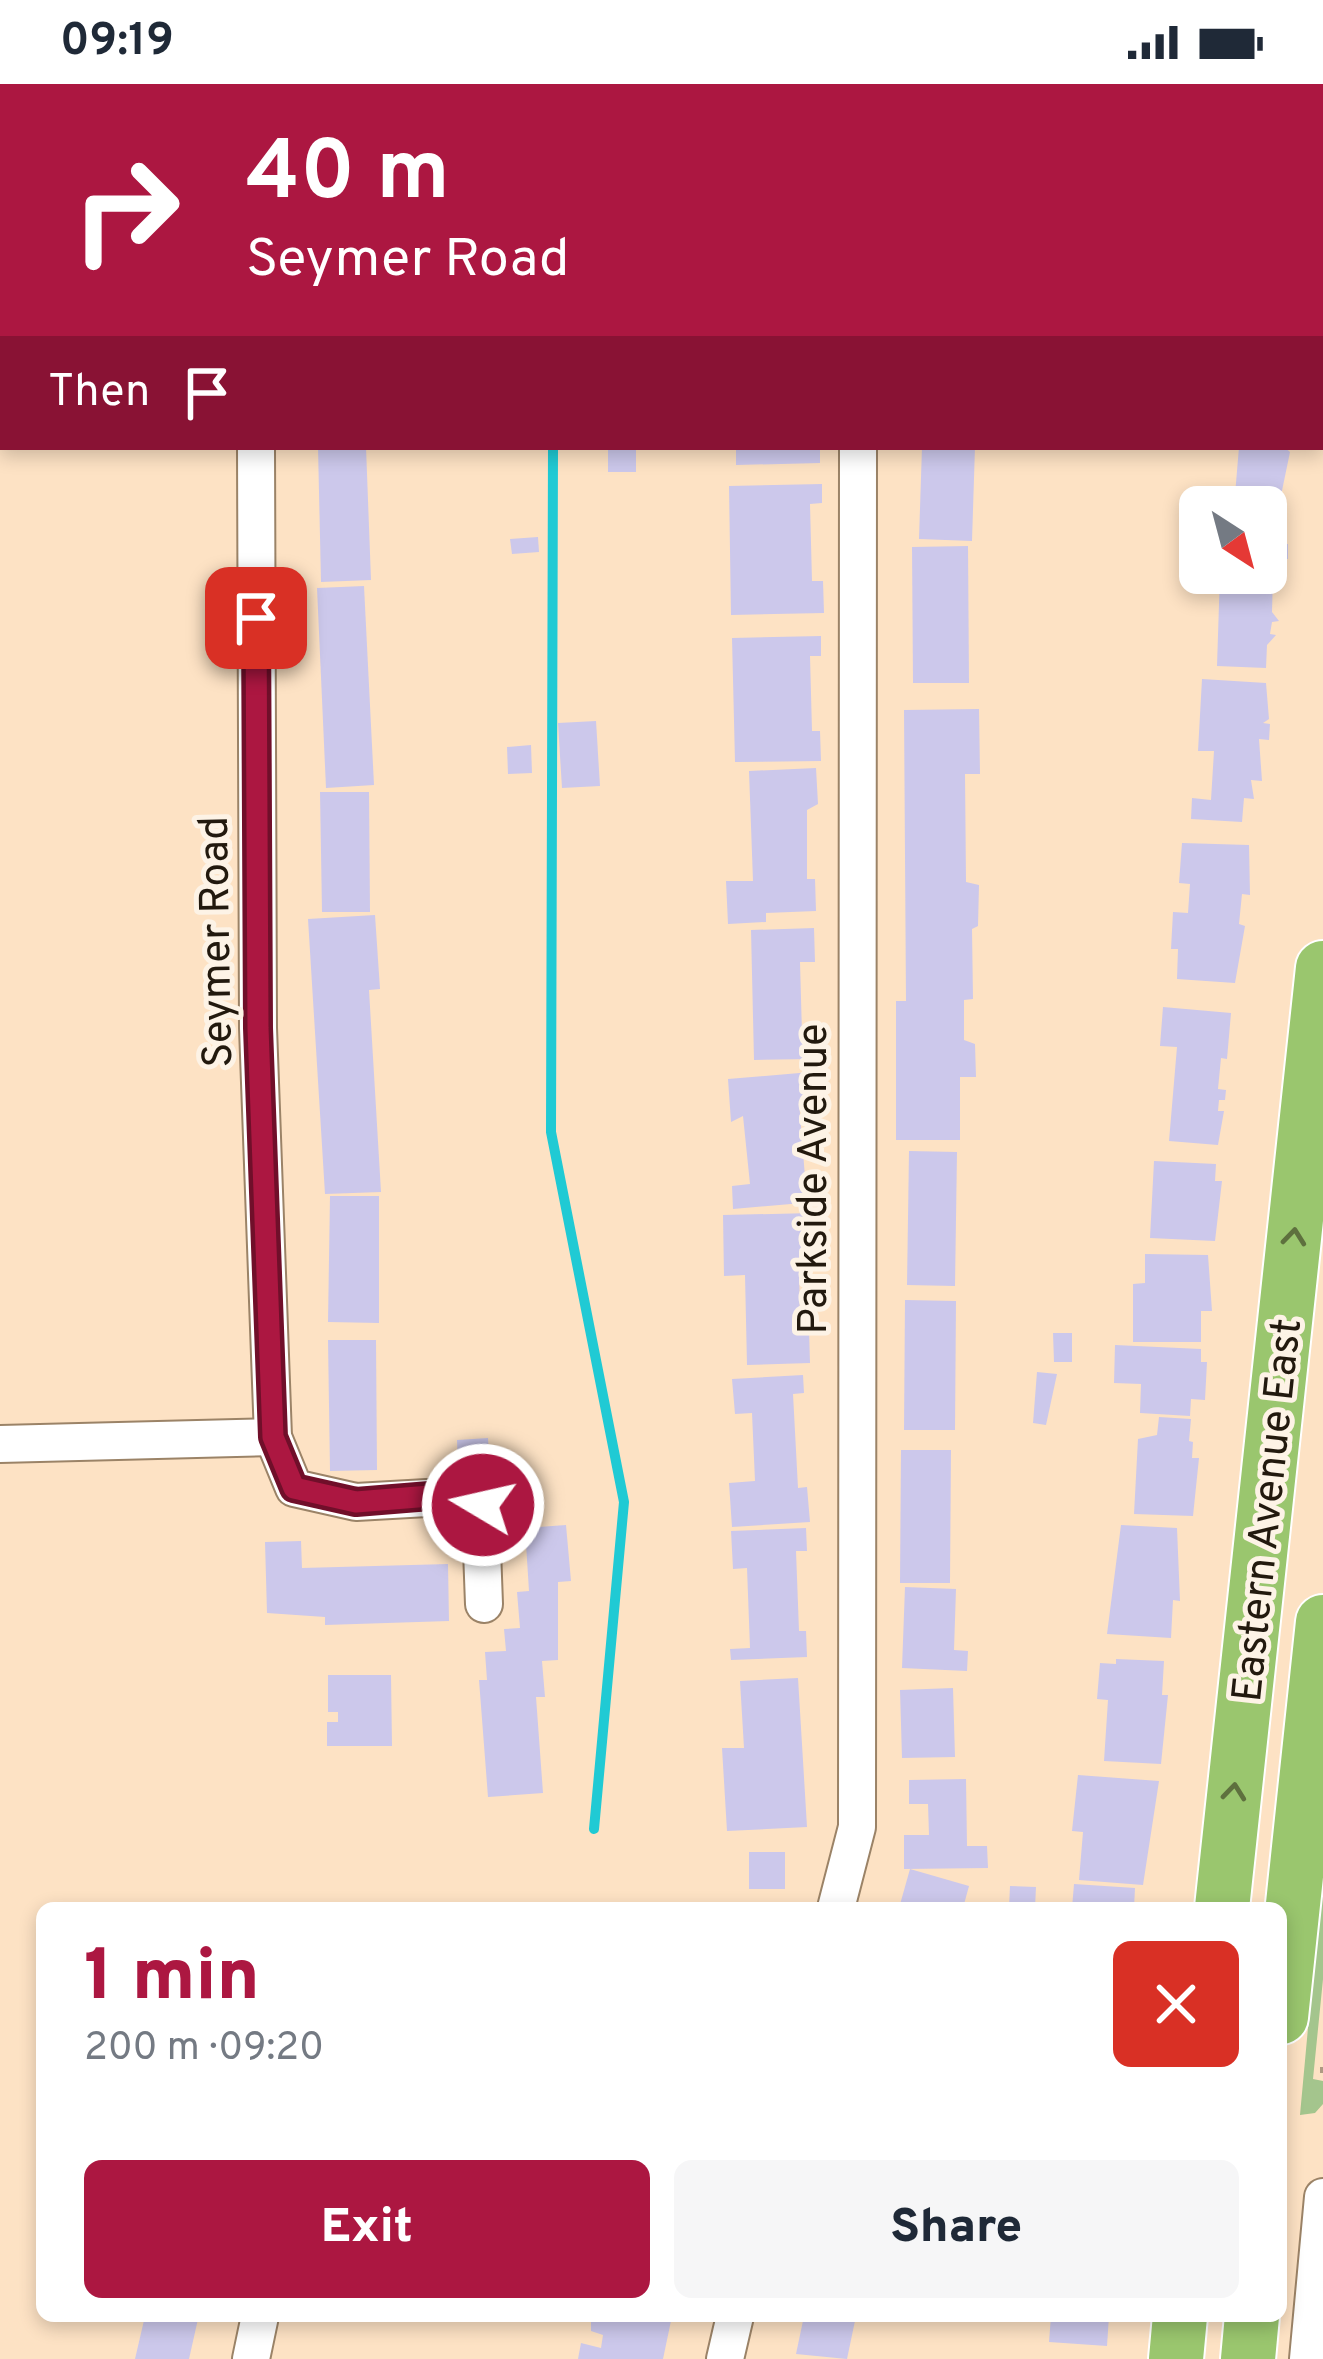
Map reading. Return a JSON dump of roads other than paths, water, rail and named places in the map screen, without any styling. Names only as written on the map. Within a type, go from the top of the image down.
[{"type":"highway","name":"Eastern Avenue East","points":[[1223,1902],[1323,968]]},
{"type":"highway","name":"Eastern Avenue East","points":[[1287,1961],[1323,1622]]},
{"type":"highway","points":[[1176,2359],[1179,2322]]},
{"type":"highway","points":[[1248,2359],[1251,2322]]},
{"type":"street","name":"Seymer Road","points":[[256,450],[258,1028],[273,1437]]},
{"type":"street","name":"Parkside Avenue","points":[[838,1902],[857,1827],[858,450]]},
{"type":"street","points":[[0,1444],[273,1437],[294,1488],[356,1502],[480,1496],[484,1604]]},
{"type":"street","points":[[1308,2359],[1323,2198]]},
{"type":"street","points":[[251,2359],[259,2322]]},
{"type":"street","points":[[725,2359],[734,2322]]},
{"type":"waterway","points":[[553,450],[551,1132],[624,1502],[594,1829]]}]
